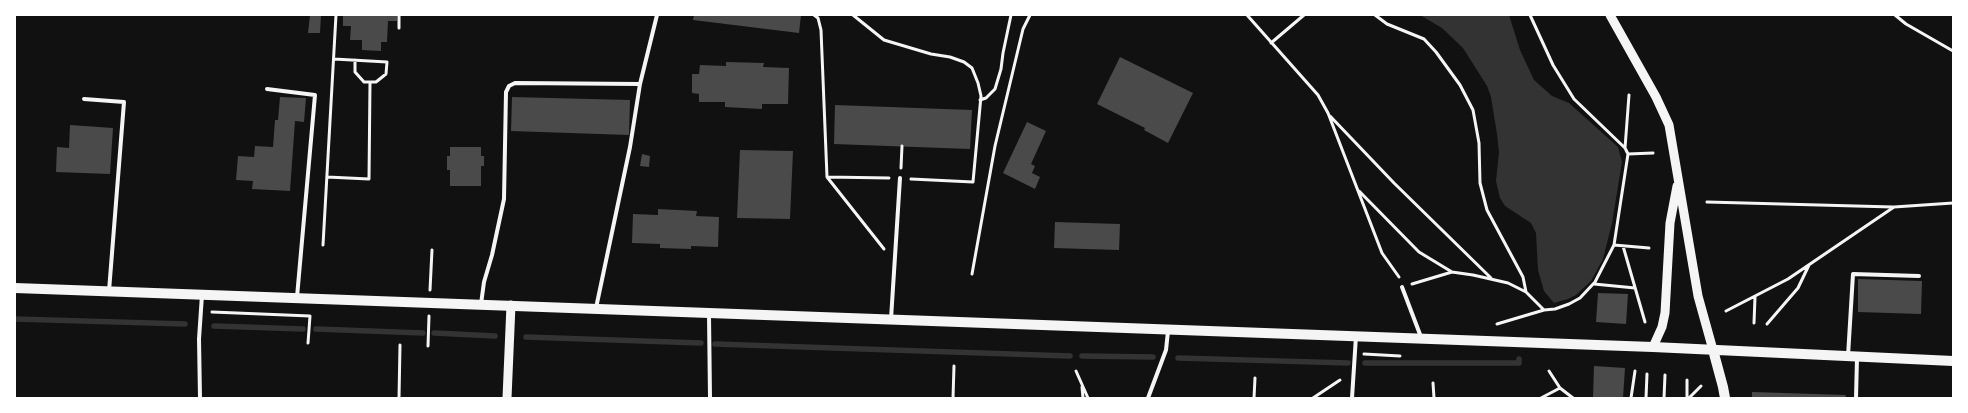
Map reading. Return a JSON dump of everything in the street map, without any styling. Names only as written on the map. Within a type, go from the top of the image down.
[{"type":"main road","points":[[15,288],[1653,347],[1953,360]]},
{"type":"main road","points":[[1713,350],[1724,387],[1724,398]]},
{"type":"street","points":[[1610,15],[1656,97],[1668,125],[1698,296],[1713,350]]},
{"type":"street","points":[[1653,347],[1662,327],[1665,313],[1670,223],[1678,180]]},
{"type":"street","points":[[507,398],[510,305]]},
{"type":"lane","points":[[596,308],[630,147],[640,84],[656,15]]},
{"type":"lane","points":[[481,304],[484,282],[504,199],[506,92],[510,86],[515,83],[640,84]]},
{"type":"lane","points":[[267,90],[315,95],[297,298]]},
{"type":"lane","points":[[84,99],[124,102],[109,291]]},
{"type":"lane","points":[[891,319],[900,178]]},
{"type":"lane","points":[[1856,398],[1852,356],[1853,274],[1919,276]]},
{"type":"lane","points":[[1402,287],[1422,339]]},
{"type":"lane","points":[[200,398],[199,339],[202,295]]},
{"type":"lane","points":[[709,312],[710,398]]},
{"type":"lane","points":[[1148,398],[1166,350],[1168,329]]},
{"type":"lane","points":[[1352,398],[1356,336]]},
{"type":"path","points":[[323,245],[336,15]]},
{"type":"path","points":[[399,15],[399,28]]},
{"type":"path","points":[[814,15],[818,18],[822,30],[827,177],[896,264]]},
{"type":"path","points":[[827,177],[973,182],[980,100],[978,83],[972,68],[950,56],[931,54],[884,40],[853,15]]},
{"type":"path","points":[[980,100],[986,98],[995,89],[1002,69],[1011,15]]},
{"type":"path","points":[[972,274],[995,146],[1023,29],[1030,15]]},
{"type":"path","points":[[1247,15],[1318,95],[1328,113],[1382,253],[1398,273],[1402,287],[1452,272]]},
{"type":"path","points":[[1272,43],[1304,15]]},
{"type":"path","points":[[1375,15],[1387,24],[1424,39],[1460,85],[1473,110],[1479,142],[1480,183],[1487,210],[1523,277],[1526,292]]},
{"type":"path","points":[[1498,324],[1569,304],[1580,298],[1594,284],[1614,245],[1628,154],[1625,148],[1574,99],[1553,65],[1530,15]]},
{"type":"path","points":[[1895,15],[1906,24],[1953,51]]},
{"type":"path","points":[[334,59],[355,60],[387,62],[386,74],[382,79],[370,83],[359,78],[354,66],[355,60]]},
{"type":"path","points":[[327,177],[369,179],[370,83]]},
{"type":"path","points":[[1625,148],[1629,95]]},
{"type":"path","points":[[1328,113],[1394,183],[1493,279]]},
{"type":"path","points":[[900,178],[902,146]]},
{"type":"path","points":[[1628,154],[1653,153]]},
{"type":"path","points":[[1357,189],[1419,252],[1452,272],[1508,283],[1526,292],[1544,310]]},
{"type":"path","points":[[1707,202],[1894,207],[1953,203]]},
{"type":"path","points":[[1726,311],[1788,279],[1894,207]]},
{"type":"path","points":[[1614,245],[1649,248]]},
{"type":"path","points":[[1623,246],[1645,322]]},
{"type":"path","points":[[430,291],[432,250]]},
{"type":"path","points":[[1767,324],[1798,288],[1809,265]]},
{"type":"path","points":[[1594,284],[1635,288]]},
{"type":"path","points":[[1754,323],[1755,296]]},
{"type":"path","points":[[201,312],[310,316],[308,343]]},
{"type":"path","points":[[428,346],[429,315]]},
{"type":"path","points":[[399,398],[400,345]]},
{"type":"path","points":[[1356,354],[1400,356]]},
{"type":"path","points":[[953,398],[954,366]]},
{"type":"path","points":[[1076,370],[1088,398]]},
{"type":"path","points":[[1632,398],[1635,370]]},
{"type":"path","points":[[1549,371],[1560,388],[1573,398]]},
{"type":"path","points":[[1646,398],[1647,374]]},
{"type":"path","points":[[1664,398],[1665,375]]},
{"type":"path","points":[[1254,398],[1255,378]]},
{"type":"path","points":[[1313,398],[1340,380]]},
{"type":"path","points":[[1687,380],[1688,398]]},
{"type":"path","points":[[1433,383],[1434,398]]},
{"type":"path","points":[[1082,384],[1082,398]]},
{"type":"path","points":[[1688,398],[1702,386]]},
{"type":"path","points":[[1541,398],[1560,388]]},
{"type":"shaded area","points":[[1420,15],[1509,15],[1520,50],[1534,80],[1552,96],[1569,103],[1618,147],[1622,162],[1612,223],[1603,259],[1591,281],[1576,295],[1554,303],[1544,291],[1538,270],[1536,233],[1531,223],[1505,206],[1500,198],[1496,181],[1499,152],[1497,134],[1491,97],[1487,86],[1463,48],[1442,28]]},
{"type":"building","points":[[310,15],[321,15],[320,33],[308,33]]},
{"type":"building","points":[[343,15],[397,15],[397,21],[388,21],[387,42],[381,42],[381,51],[362,50],[362,40],[350,40],[351,26],[343,26]]},
{"type":"building","points":[[694,15],[801,15],[799,33],[693,20]]},
{"type":"building","points":[[1120,57],[1193,93],[1168,143],[1144,130],[1145,128],[1097,104]]},
{"type":"building","points":[[726,62],[764,63],[763,67],[789,68],[788,104],[762,104],[762,109],[725,107],[725,102],[699,102],[699,94],[692,93],[692,74],[699,74],[700,65],[726,66]]},
{"type":"building","points":[[280,97],[306,98],[304,122],[295,121],[290,191],[252,189],[253,181],[236,180],[238,156],[254,157],[255,146],[273,147],[275,120],[278,120]]},
{"type":"building","points":[[512,97],[630,100],[629,135],[511,131]]},
{"type":"building","points":[[835,105],[972,110],[970,149],[834,144]]},
{"type":"building","points":[[1027,122],[1046,131],[1031,164],[1035,166],[1032,173],[1040,177],[1035,189],[1003,173]]},
{"type":"building","points":[[70,125],[113,128],[110,174],[56,172],[57,147],[69,148]]},
{"type":"building","points":[[450,147],[481,147],[481,156],[484,156],[484,166],[481,166],[481,186],[450,186],[450,170],[447,170],[447,156],[450,156]]},
{"type":"building","points":[[740,150],[793,151],[790,219],[737,218]]},
{"type":"building","points":[[642,154],[650,156],[649,167],[640,166]]},
{"type":"building","points":[[658,209],[697,211],[696,216],[719,217],[718,247],[691,246],[691,249],[660,248],[660,244],[632,243],[633,214],[658,215]]},
{"type":"building","points":[[1055,222],[1120,224],[1119,250],[1054,248]]},
{"type":"building","points":[[1858,279],[1922,281],[1921,314],[1858,312]]},
{"type":"building","points":[[1598,293],[1628,294],[1626,324],[1596,322]]},
{"type":"building","points":[[1594,366],[1625,368],[1623,398],[1593,397]]},
{"type":"building","points":[[1752,392],[1846,395],[1845,398],[1752,398]]},
{"type":"waterway","points":[[15,319],[185,324]]},
{"type":"waterway","points":[[214,326],[303,329]]},
{"type":"waterway","points":[[316,329],[423,333]]},
{"type":"waterway","points":[[434,333],[495,336]]},
{"type":"waterway","points":[[526,337],[701,343]]},
{"type":"waterway","points":[[715,344],[1070,356]]},
{"type":"waterway","points":[[1082,356],[1153,357]]},
{"type":"waterway","points":[[1178,358],[1348,363]]},
{"type":"waterway","points":[[1365,363],[1519,363],[1519,359]]}]
